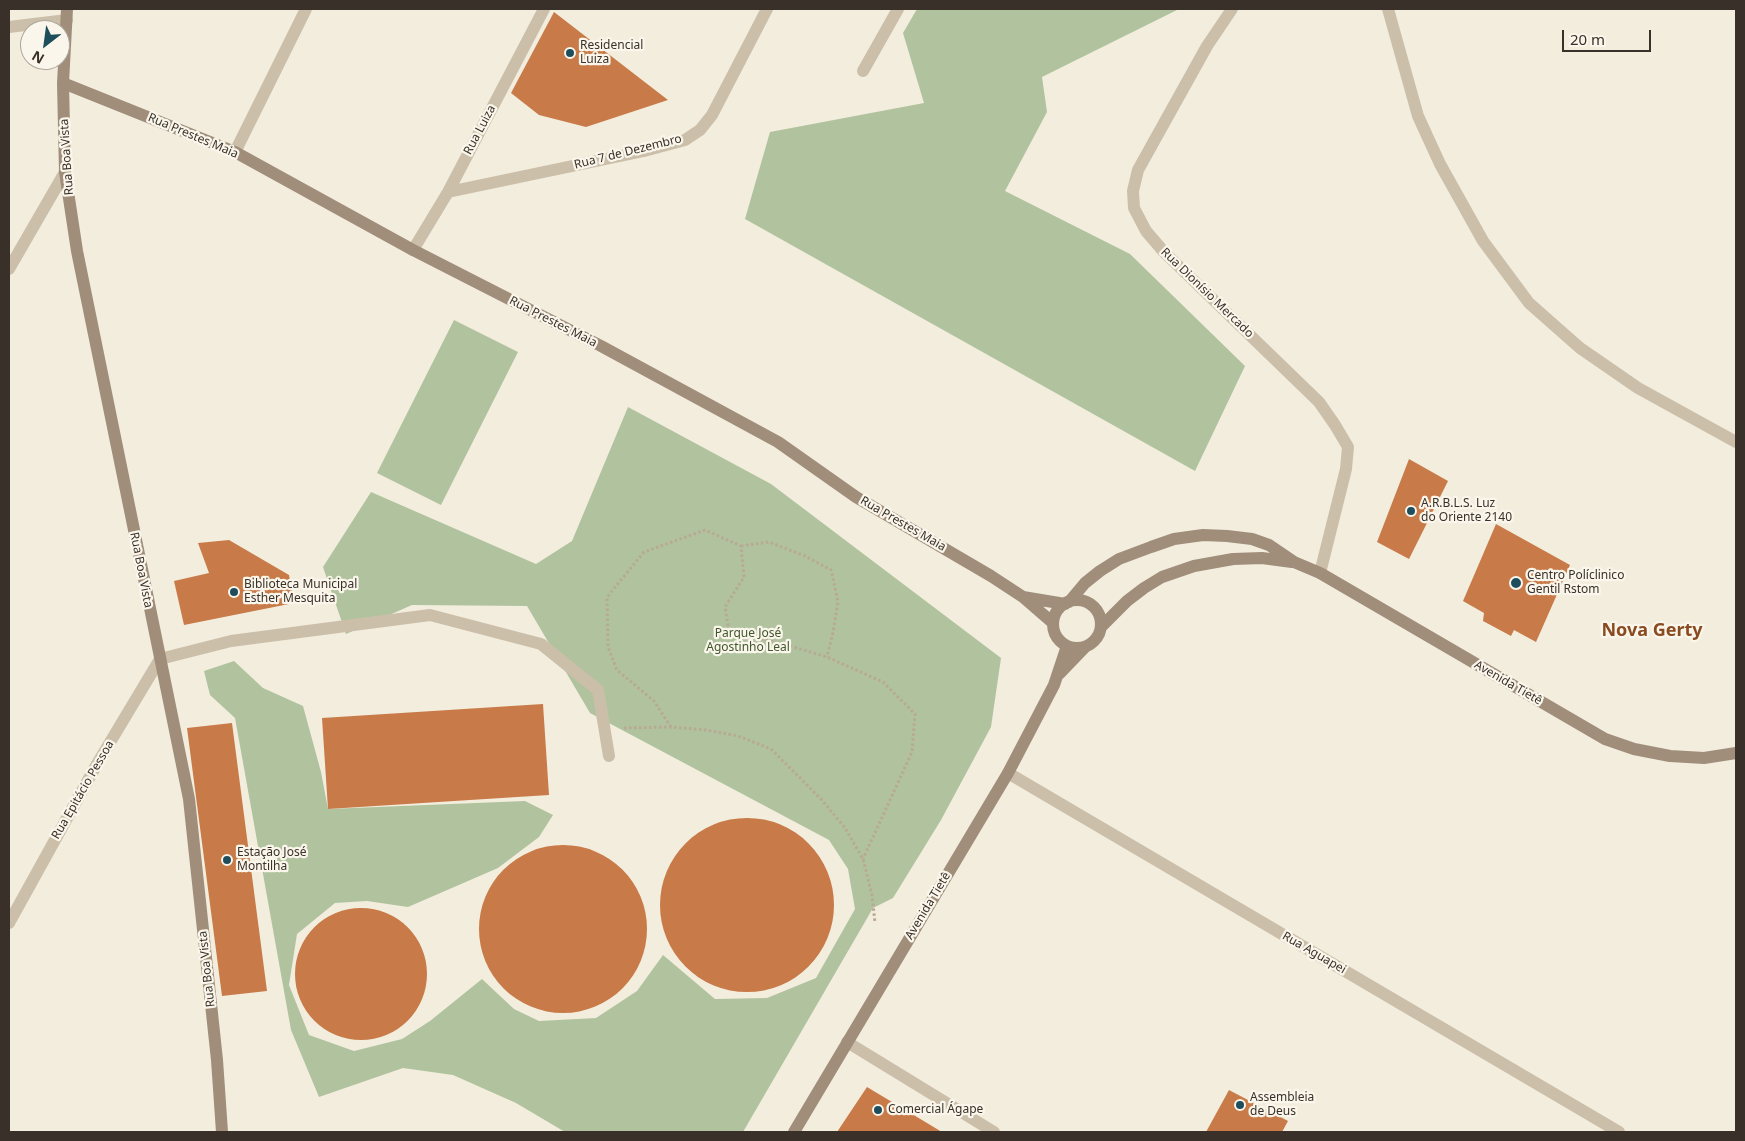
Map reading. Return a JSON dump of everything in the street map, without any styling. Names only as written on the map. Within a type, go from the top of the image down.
[{"type":"street","points":[[234,152],[306,9]]},
{"type":"street","name":"Rua Luiza","points":[[413,250],[448,192],[544,9]]},
{"type":"street","name":"Rua 7 de Dezembro","points":[[448,192],[644,151],[685,140],[700,130],[712,115],[766,9]]},
{"type":"street","points":[[863,71],[898,9]]},
{"type":"street","name":"Rua Dionísio Mercado","points":[[1232,9],[1207,46],[1138,170],[1133,191],[1134,208],[1146,231],[1164,252],[1319,402],[1335,424],[1348,448],[1346,469],[1320,573]]},
{"type":"street","points":[[1388,9],[1418,116],[1440,164],[1483,241],[1529,303],[1580,348],[1638,388],[1736,442]]},
{"type":"street","points":[[9,27],[68,14]]},
{"type":"street","name":"Rua Boa Vista","points":[[68,14],[63,83],[65,172],[79,261],[189,799],[217,1060],[222,1132]]},
{"type":"street","name":"Rua Prestes Maia","points":[[63,83],[234,152],[413,250],[600,346],[778,442],[856,497],[991,576],[1023,598],[1053,623]]},
{"type":"street","points":[[9,268],[65,172]]},
{"type":"street","name":"Avenida Tietê","points":[[1067,603],[1085,583],[1119,559],[1174,540],[1203,535],[1252,539],[1269,545],[1294,562],[1320,573],[1605,739],[1634,749],[1670,756],[1704,758],[1736,753]]},
{"type":"street","name":"Avenida Tietê","points":[[1101,627],[1127,601],[1144,588],[1162,577],[1194,566],[1233,559],[1262,558],[1294,562]]},
{"type":"street","name":"Rua Prestes Maia","points":[[1023,598],[1067,603]]},
{"type":"street","points":[[1079,601],[1088,603],[1100,617],[1101,627],[1098,635],[1093,642],[1085,647],[1067,646],[1054,632],[1053,623],[1059,608],[1067,603],[1079,601]]},
{"type":"street","points":[[160,659],[231,641],[430,615],[541,644],[598,690],[609,756]]},
{"type":"street","name":"Avenida Tietê","points":[[794,1132],[1008,774],[1058,676],[1067,646]]},
{"type":"street","name":"Avenida Tietê","points":[[1058,676],[1085,647]]},
{"type":"street","name":"Rua Epitácio Pessoa","points":[[9,923],[97,764],[160,659]]},
{"type":"street","name":"Rua Aguapei","points":[[1008,774],[1619,1132]]},
{"type":"street","points":[[847,1042],[994,1132]]},
{"type":"path","points":[[671,726],[654,701],[617,670],[608,647],[607,597],[644,552],[705,530],[741,546],[770,542],[805,556],[831,570],[838,602],[827,657]]},
{"type":"path","points":[[741,546],[744,577],[725,607],[729,631],[827,657],[883,682],[915,714],[912,752],[863,859]]},
{"type":"path","points":[[605,731],[638,726],[671,726],[738,736],[771,749],[827,806],[845,828],[863,859],[872,895],[875,923]]},
{"type":"green space","points":[[917,9],[1179,9],[1042,77],[1047,112],[1005,191],[1130,254],[1245,366],[1195,471],[745,219],[770,132],[924,103],[903,33]]},
{"type":"green space","points":[[454,320],[518,352],[441,505],[377,473]]},
{"type":"green space","name":"Parque José Agostinho Leal","points":[[628,407],[771,484],[1001,658],[991,727],[941,820],[893,898],[873,908],[743,1132],[565,1132],[516,1103],[453,1075],[403,1068],[319,1097],[291,1030],[235,718],[210,695],[204,671],[234,661],[263,688],[303,706],[321,772],[328,809],[525,801],[553,815],[539,837],[498,868],[408,907],[367,901],[335,903],[297,934],[289,985],[309,1035],[354,1051],[402,1039],[430,1021],[482,979],[514,1009],[539,1021],[596,1018],[637,991],[663,955],[715,999],[767,998],[816,978],[855,909],[848,869],[829,840],[590,713],[527,606],[412,605],[346,634],[323,567],[371,492],[536,564],[572,541]]},
{"type":"building","name":"Residencial Luiza","points":[[554,12],[668,100],[586,127],[539,115],[511,93]]},
{"type":"building","name":"A.R.B.L.S. Luz do Oriente 2140","points":[[1409,459],[1448,481],[1409,559],[1377,542]]},
{"type":"building","name":"Centro Políclinico Gentil Rstom","points":[[1496,524],[1570,565],[1536,642],[1514,630],[1511,636],[1483,621],[1484,613],[1463,601]]},
{"type":"building","name":"Biblioteca Municipal Esther Mesquita","points":[[229,540],[289,575],[294,603],[184,625],[174,581],[209,573],[198,543]]},
{"type":"building","points":[[543,704],[549,795],[328,809],[322,718]]},
{"type":"building","name":"Estação José Montilha","points":[[232,723],[267,991],[222,996],[187,728]]},
{"type":"building","points":[[756,818],[780,824],[796,832],[809,843],[820,856],[828,872],[833,888],[833,922],[828,938],[820,954],[809,967],[796,978],[772,989],[756,992],[738,992],[722,989],[698,978],[674,954],[661,922],[660,896],[663,880],[674,856],[698,832],[730,819]]},
{"type":"building","points":[[563,845],[587,849],[603,855],[628,876],[637,889],[643,905],[647,929],[643,953],[637,969],[616,994],[603,1003],[587,1009],[563,1013],[539,1009],[523,1003],[498,982],[489,969],[483,953],[479,929],[483,905],[489,889],[510,864],[523,855],[539,849]]},
{"type":"building","points":[[361,908],[386,913],[398,919],[416,937],[422,949],[427,974],[422,999],[416,1011],[398,1029],[386,1035],[361,1040],[336,1035],[324,1029],[306,1011],[300,999],[295,974],[300,949],[306,937],[324,919],[336,913]]},
{"type":"building","name":"Comercial Ágape","points":[[867,1087],[942,1132],[837,1132]]},
{"type":"building","name":"Assembleia de Deus","points":[[1229,1090],[1288,1121],[1282,1132],[1206,1132]]},
{"type":"place","name":"Residencial Luiza","points":[[570,53]]},
{"type":"place","name":"A.R.B.L.S. Luz do Oriente 2140","points":[[1411,511]]},
{"type":"place","name":"Centro Políclinico Gentil Rstom","points":[[1516,583]]},
{"type":"place","name":"Biblioteca Municipal Esther Mesquita","points":[[234,592]]},
{"type":"place","name":"Estação José Montilha","points":[[227,860]]},
{"type":"place","name":"Assembleia de Deus","points":[[1240,1105]]},
{"type":"place","name":"Comercial Ágape","points":[[878,1110]]},
{"type":"district","name":"Nova Gerty","points":[[1652,631]]}]
